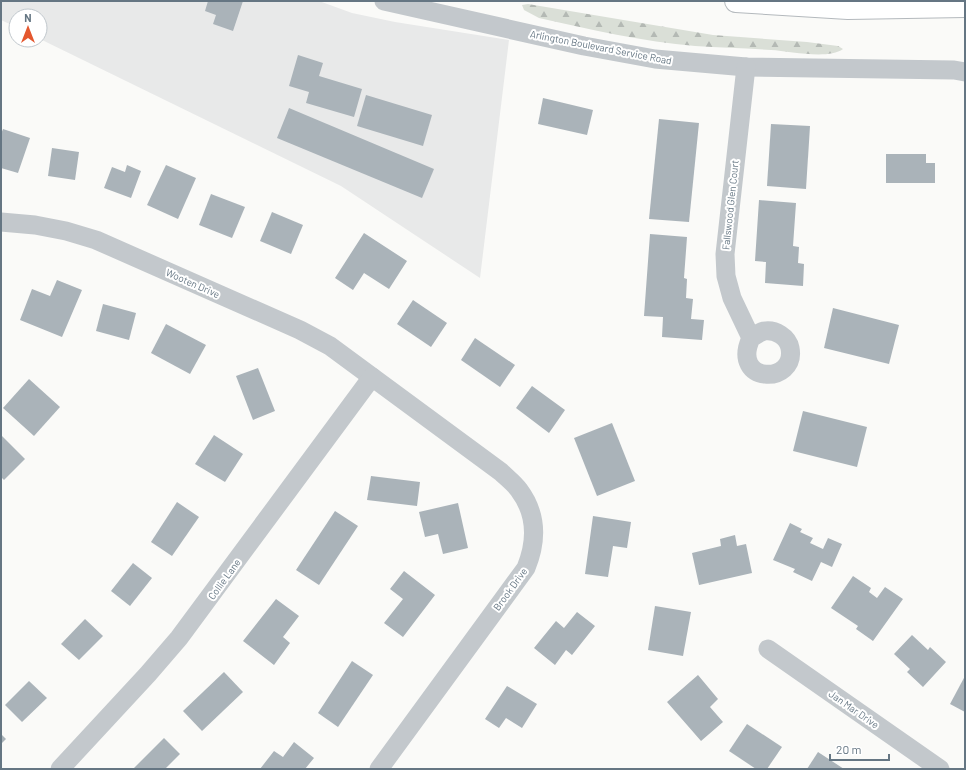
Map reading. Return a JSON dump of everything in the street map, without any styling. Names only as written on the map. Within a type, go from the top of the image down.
[{"type":"highway","points":[[736,1],[848,8],[965,6]]},
{"type":"street","name":"Arlington Boulevard Service Road","points":[[384,1],[584,46],[656,59],[746,67],[946,70],[965,72]]},
{"type":"street","name":"Fallswood Glen Court","points":[[746,67],[724,254],[726,276],[732,298],[750,338]]},
{"type":"street","name":"Wooten Drive","points":[[1,222],[35,225],[66,231],[96,240],[300,330],[330,346],[372,377]]},
{"type":"street","name":"Collie Lane","points":[[60,769],[148,674],[179,638],[372,377]]},
{"type":"street","name":"Brook Drive","points":[[372,377],[501,472],[518,489],[527,502],[533,518],[534,534],[532,554],[526,568],[379,769]]},
{"type":"street","name":"Jan Mar Drive","points":[[768,649],[940,769]]},
{"type":"shaded area","points":[[1,1],[319,1],[352,13],[395,22],[509,40],[480,278],[341,186],[48,43],[48,8],[8,8],[8,23],[1,20]]},
{"type":"green space","points":[[528,4],[713,35],[807,42],[838,46],[843,49],[828,54],[808,54],[761,49],[676,44],[617,35],[539,18],[524,10],[522,5]]},
{"type":"building","points":[[208,1],[243,1],[233,31],[213,24],[216,15],[205,11]]},
{"type":"building","points":[[298,55],[323,63],[319,76],[362,89],[354,117],[306,103],[309,92],[289,86]]},
{"type":"building","points":[[366,95],[432,115],[423,146],[357,126]]},
{"type":"building","points":[[543,98],[593,110],[587,135],[538,124]]},
{"type":"building","points":[[289,108],[434,169],[422,198],[277,138]]},
{"type":"building","points":[[659,119],[699,123],[689,222],[649,219]]},
{"type":"building","points":[[771,124],[810,126],[806,189],[767,186]]},
{"type":"building","points":[[3,129],[30,138],[18,173],[1,168],[1,134]]},
{"type":"building","points":[[52,148],[79,152],[75,180],[48,176]]},
{"type":"building","points":[[886,154],[926,154],[926,163],[935,163],[935,183],[886,183]]},
{"type":"building","points":[[127,165],[141,171],[131,198],[104,188],[112,167],[125,172]]},
{"type":"building","points":[[166,165],[196,178],[178,219],[147,205]]},
{"type":"building","points":[[211,194],[245,207],[232,238],[199,225]]},
{"type":"building","points":[[759,200],[796,203],[793,246],[799,247],[798,263],[804,264],[803,286],[765,283],[766,262],[755,261]]},
{"type":"building","points":[[272,212],[303,225],[291,254],[260,241]]},
{"type":"building","points":[[364,233],[407,261],[389,289],[364,273],[353,290],[335,278]]},
{"type":"building","points":[[650,234],[687,237],[684,278],[687,279],[686,298],[693,299],[691,319],[704,320],[702,340],[662,337],[663,317],[644,316]]},
{"type":"building","points":[[57,280],[82,290],[62,337],[20,320],[32,289],[50,296]]},
{"type":"building","points":[[413,300],[447,323],[431,347],[397,324]]},
{"type":"building","points":[[103,304],[136,313],[129,340],[96,331]]},
{"type":"building","points":[[833,308],[899,325],[889,364],[824,348]]},
{"type":"building","points":[[166,324],[206,345],[190,374],[151,353]]},
{"type":"building","points":[[475,338],[515,365],[500,387],[461,360]]},
{"type":"building","points":[[258,368],[275,411],[253,420],[236,376]]},
{"type":"building","points":[[29,379],[60,407],[34,436],[3,408]]},
{"type":"building","points":[[532,386],[565,410],[549,433],[516,408]]},
{"type":"building","points":[[803,411],[867,427],[857,467],[793,451]]},
{"type":"building","points":[[612,423],[635,481],[597,496],[574,438]]},
{"type":"building","points":[[1,435],[25,459],[4,480],[1,477]]},
{"type":"building","points":[[214,435],[243,454],[225,482],[195,464]]},
{"type":"building","points":[[371,476],[420,482],[417,506],[367,500]]},
{"type":"building","points":[[177,502],[199,517],[172,556],[151,542]]},
{"type":"building","points":[[458,503],[468,548],[443,554],[438,534],[425,537],[419,512]]},
{"type":"building","points":[[335,511],[358,526],[319,585],[296,570]]},
{"type":"building","points":[[593,516],[631,522],[627,548],[613,546],[608,577],[585,574]]},
{"type":"building","points":[[790,523],[802,529],[800,532],[813,538],[810,543],[823,549],[828,538],[842,544],[832,567],[821,562],[812,581],[793,572],[795,569],[773,560]]},
{"type":"building","points":[[735,535],[737,546],[746,544],[752,573],[699,585],[692,553],[721,546],[720,539]]},
{"type":"building","points":[[133,563],[152,578],[130,606],[111,591]]},
{"type":"building","points":[[404,571],[435,595],[403,637],[384,623],[403,599],[390,589]]},
{"type":"building","points":[[853,576],[871,588],[869,592],[877,598],[885,587],[903,599],[873,641],[856,629],[858,626],[831,608]]},
{"type":"building","points":[[276,599],[299,616],[283,637],[290,643],[274,665],[243,641]]},
{"type":"building","points":[[655,606],[691,612],[683,656],[648,650]]},
{"type":"building","points":[[577,612],[595,626],[572,655],[566,650],[555,665],[534,648],[556,621],[564,628]]},
{"type":"building","points":[[85,619],[103,636],[79,660],[61,644]]},
{"type":"building","points":[[912,635],[928,650],[930,647],[946,662],[923,687],[907,672],[910,669],[894,654]]},
{"type":"building","points":[[352,661],[373,675],[338,727],[318,713]]},
{"type":"building","points":[[224,672],[243,692],[202,731],[183,711]]},
{"type":"building","points":[[698,675],[718,699],[710,707],[723,722],[701,741],[667,702]]},
{"type":"building","points":[[965,676],[965,712],[950,704]]},
{"type":"building","points":[[29,681],[47,698],[22,722],[5,705]]},
{"type":"building","points":[[507,686],[537,704],[522,728],[506,718],[499,728],[485,719]]},
{"type":"building","points":[[747,724],[782,747],[767,769],[756,769],[729,751]]},
{"type":"building","points":[[1,734],[6,739],[1,744]]},
{"type":"building","points":[[164,738],[180,754],[165,769],[133,769]]},
{"type":"building","points":[[294,742],[314,758],[305,769],[260,769],[274,751],[283,757]]},
{"type":"building","points":[[818,752],[844,769],[807,769]]}]
